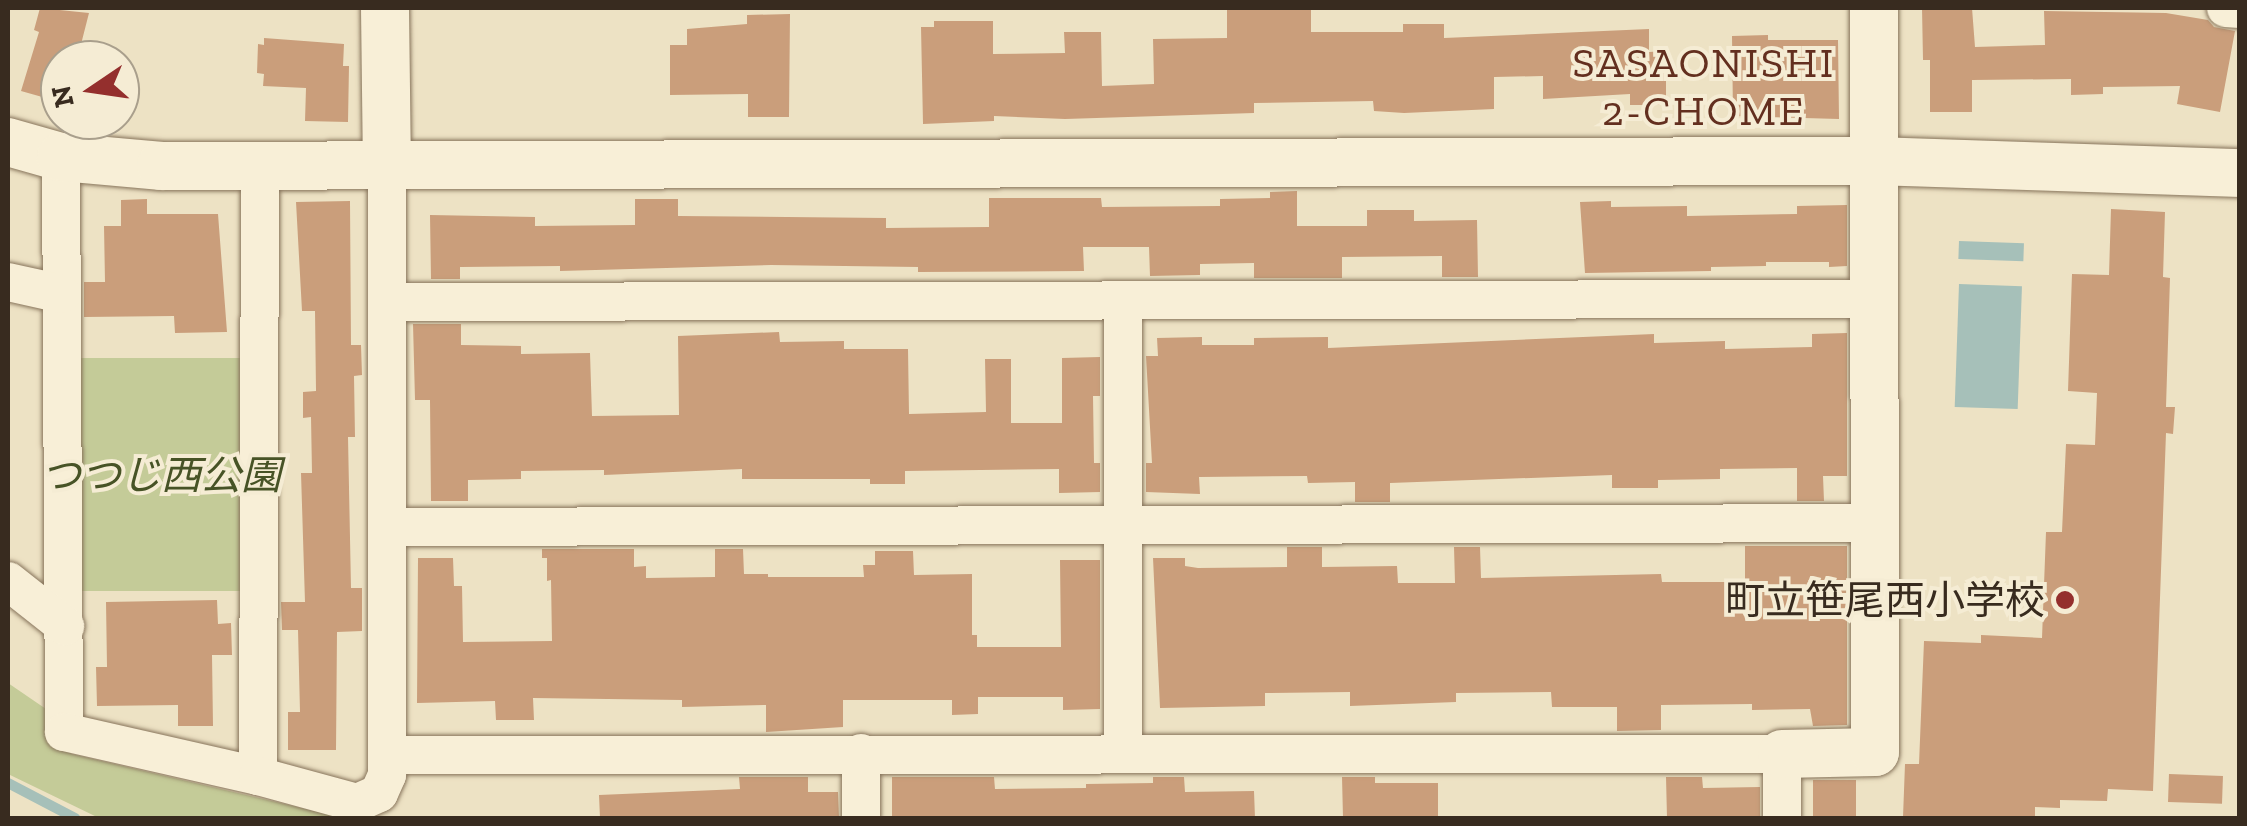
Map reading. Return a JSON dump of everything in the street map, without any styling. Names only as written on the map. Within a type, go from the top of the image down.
[{"type":"street","points":[[61,157],[64,732],[258,776],[357,811],[378,793],[386,775],[385,8]]},
{"type":"street","points":[[386,755],[1875,752],[1874,8]]},
{"type":"street","points":[[2226,8],[2240,9]]},
{"type":"street","points":[[8,142],[61,157],[161,166],[1876,161],[2240,173]]},
{"type":"street","points":[[258,776],[260,167]]},
{"type":"street","points":[[8,282],[62,294]]},
{"type":"street","points":[[388,302],[1876,298]]},
{"type":"street","points":[[1123,302],[1123,753]]},
{"type":"street","points":[[388,527],[1876,523]]},
{"type":"street","points":[[8,581],[65,626]]},
{"type":"street","points":[[861,818],[862,753]]},
{"type":"street","points":[[1782,754],[1782,818]]},
{"type":"green space","name":"つつじ西公園","points":[[78,358],[245,358],[245,591],[78,591]]},
{"type":"green space","points":[[8,683],[46,709],[47,737],[72,754],[344,818],[99,818],[8,774]]},
{"type":"water","points":[[1959,241],[2024,243],[2023,261],[1958,259]]},
{"type":"water","points":[[1959,284],[2022,286],[2018,409],[1955,407]]},
{"type":"building","points":[[40,8],[89,13],[82,40],[40,40],[40,96],[21,91],[39,32],[34,30]]},
{"type":"building","points":[[1922,8],[1972,8],[1975,47],[2045,45],[2044,11],[2166,13],[2208,20],[2214,27],[2235,31],[2220,112],[2177,104],[2180,86],[2103,87],[2103,94],[2071,95],[2071,79],[1972,80],[1972,112],[1930,112],[1930,60],[1923,60]]},
{"type":"building","points":[[1311,9],[1311,32],[1403,32],[1403,24],[1444,24],[1444,38],[1649,29],[1649,52],[1666,51],[1666,105],[1630,105],[1630,94],[1543,99],[1543,76],[1494,77],[1494,109],[1404,113],[1374,111],[1373,101],[1254,103],[1254,113],[1065,119],[994,116],[994,121],[923,124],[921,27],[934,27],[934,21],[993,21],[993,54],[1065,53],[1064,32],[1101,32],[1102,86],[1154,84],[1153,39],[1227,38],[1227,10]]},
{"type":"building","points":[[790,14],[789,117],[748,117],[748,94],[670,95],[670,45],[687,45],[687,29],[747,24],[747,15]]},
{"type":"building","points":[[1768,35],[1768,40],[1838,40],[1839,119],[1733,116],[1732,36]]},
{"type":"building","points":[[264,38],[344,44],[343,66],[349,66],[348,122],[305,121],[306,88],[263,86],[264,74],[257,73],[258,44],[264,45]]},
{"type":"building","points":[[1297,191],[1297,226],[1367,226],[1367,210],[1414,210],[1414,221],[1477,220],[1478,277],[1442,277],[1442,256],[1342,257],[1342,278],[1254,278],[1254,263],[1200,264],[1200,275],[1150,276],[1149,247],[1083,247],[1084,271],[918,272],[918,267],[771,265],[560,271],[560,266],[460,267],[460,279],[431,279],[430,215],[535,217],[535,226],[635,225],[635,199],[678,199],[678,216],[886,218],[886,228],[989,227],[989,198],[1101,198],[1102,207],[1220,206],[1220,199],[1270,198],[1270,192]]},
{"type":"building","points":[[147,199],[147,214],[218,214],[227,332],[175,333],[174,316],[84,317],[84,282],[105,282],[104,226],[121,226],[121,200]]},
{"type":"building","points":[[350,201],[351,345],[361,345],[362,375],[354,376],[355,437],[348,437],[351,588],[362,588],[362,631],[337,632],[336,750],[288,750],[288,712],[300,712],[298,630],[282,630],[281,602],[305,602],[301,473],[312,473],[311,417],[303,418],[303,392],[316,391],[315,311],[302,311],[296,202]]},
{"type":"building","points":[[1611,201],[1611,207],[1687,206],[1687,216],[1797,214],[1797,206],[1847,205],[1847,266],[1829,267],[1829,262],[1766,262],[1766,266],[1711,267],[1711,271],[1585,273],[1580,202]]},
{"type":"building","points":[[2111,209],[2165,212],[2163,277],[2170,278],[2166,407],[2175,407],[2173,434],[2166,433],[2153,791],[2108,789],[2107,801],[2060,800],[2060,808],[2035,807],[2035,818],[1903,817],[1905,764],[1919,764],[1924,641],[1981,643],[1981,635],[2042,638],[2046,532],[2062,532],[2066,444],[2095,445],[2097,393],[2068,391],[2072,274],[2109,275]]},
{"type":"building","points":[[413,324],[461,324],[461,345],[521,346],[521,354],[590,353],[592,416],[679,415],[678,336],[779,332],[780,342],[844,341],[844,349],[908,349],[909,414],[986,412],[985,359],[1011,359],[1011,423],[1062,423],[1062,358],[1100,357],[1100,396],[1093,396],[1094,463],[1100,463],[1100,492],[1059,493],[1059,469],[905,471],[905,484],[870,484],[870,479],[742,479],[742,469],[604,475],[604,470],[521,471],[521,479],[468,480],[468,501],[431,501],[430,400],[415,400]]},
{"type":"building","points":[[1847,333],[1847,476],[1823,476],[1824,501],[1797,501],[1797,468],[1720,469],[1720,479],[1658,480],[1658,488],[1612,488],[1612,475],[1390,483],[1390,502],[1355,502],[1355,482],[1308,483],[1307,476],[1199,477],[1200,494],[1146,492],[1146,463],[1152,463],[1146,356],[1158,356],[1157,338],[1202,337],[1202,345],[1254,345],[1254,338],[1328,337],[1328,348],[1654,334],[1654,343],[1725,341],[1725,349],[1812,347],[1812,334]]},
{"type":"building","points":[[1745,546],[1847,546],[1847,725],[1813,726],[1810,709],[1752,710],[1752,704],[1661,705],[1661,730],[1617,731],[1617,707],[1552,707],[1551,692],[1456,693],[1456,702],[1350,706],[1350,692],[1265,693],[1265,706],[1160,708],[1153,558],[1185,558],[1185,566],[1198,568],[1287,567],[1287,547],[1322,547],[1322,567],[1397,566],[1398,583],[1455,583],[1454,547],[1480,547],[1481,578],[1661,574],[1662,582],[1745,582]]},
{"type":"building","points":[[542,549],[634,549],[634,567],[646,566],[646,578],[715,577],[715,549],[743,549],[744,574],[768,577],[864,577],[863,565],[875,565],[875,551],[913,551],[914,575],[972,574],[972,635],[977,635],[977,647],[1061,647],[1060,560],[1100,560],[1100,709],[1063,710],[1063,697],[978,697],[978,714],[952,715],[952,700],[843,700],[843,727],[766,732],[766,705],[682,707],[682,700],[533,698],[534,720],[496,720],[495,701],[417,703],[418,558],[453,558],[454,586],[462,586],[463,642],[552,641],[551,580],[547,581],[547,558],[542,558]]},
{"type":"building","points":[[217,600],[218,624],[231,623],[232,655],[212,655],[213,726],[178,726],[178,705],[97,706],[96,667],[107,667],[106,602]]},
{"type":"building","points":[[2169,774],[2223,776],[2222,804],[2168,802]]},
{"type":"building","points":[[739,777],[808,777],[808,792],[838,792],[839,818],[600,818],[599,795],[740,789]]},
{"type":"building","points":[[892,777],[994,777],[995,789],[1086,788],[1086,784],[1153,783],[1153,777],[1184,777],[1185,792],[1254,791],[1255,818],[892,818]]},
{"type":"building","points":[[1342,777],[1375,777],[1375,783],[1438,783],[1438,818],[1343,818]]},
{"type":"building","points":[[1666,777],[1702,777],[1703,788],[1760,787],[1760,818],[1667,818]]},
{"type":"building","points":[[1813,780],[1856,780],[1856,818],[1813,818]]},
{"type":"waterway","points":[[8,783],[75,818]]},
{"type":"place","name":"町立笹尾西小学校","points":[[2065,600]]},
{"type":"district","name":"SASAONISHI 2-CHOME","points":[[1704,87]]}]
